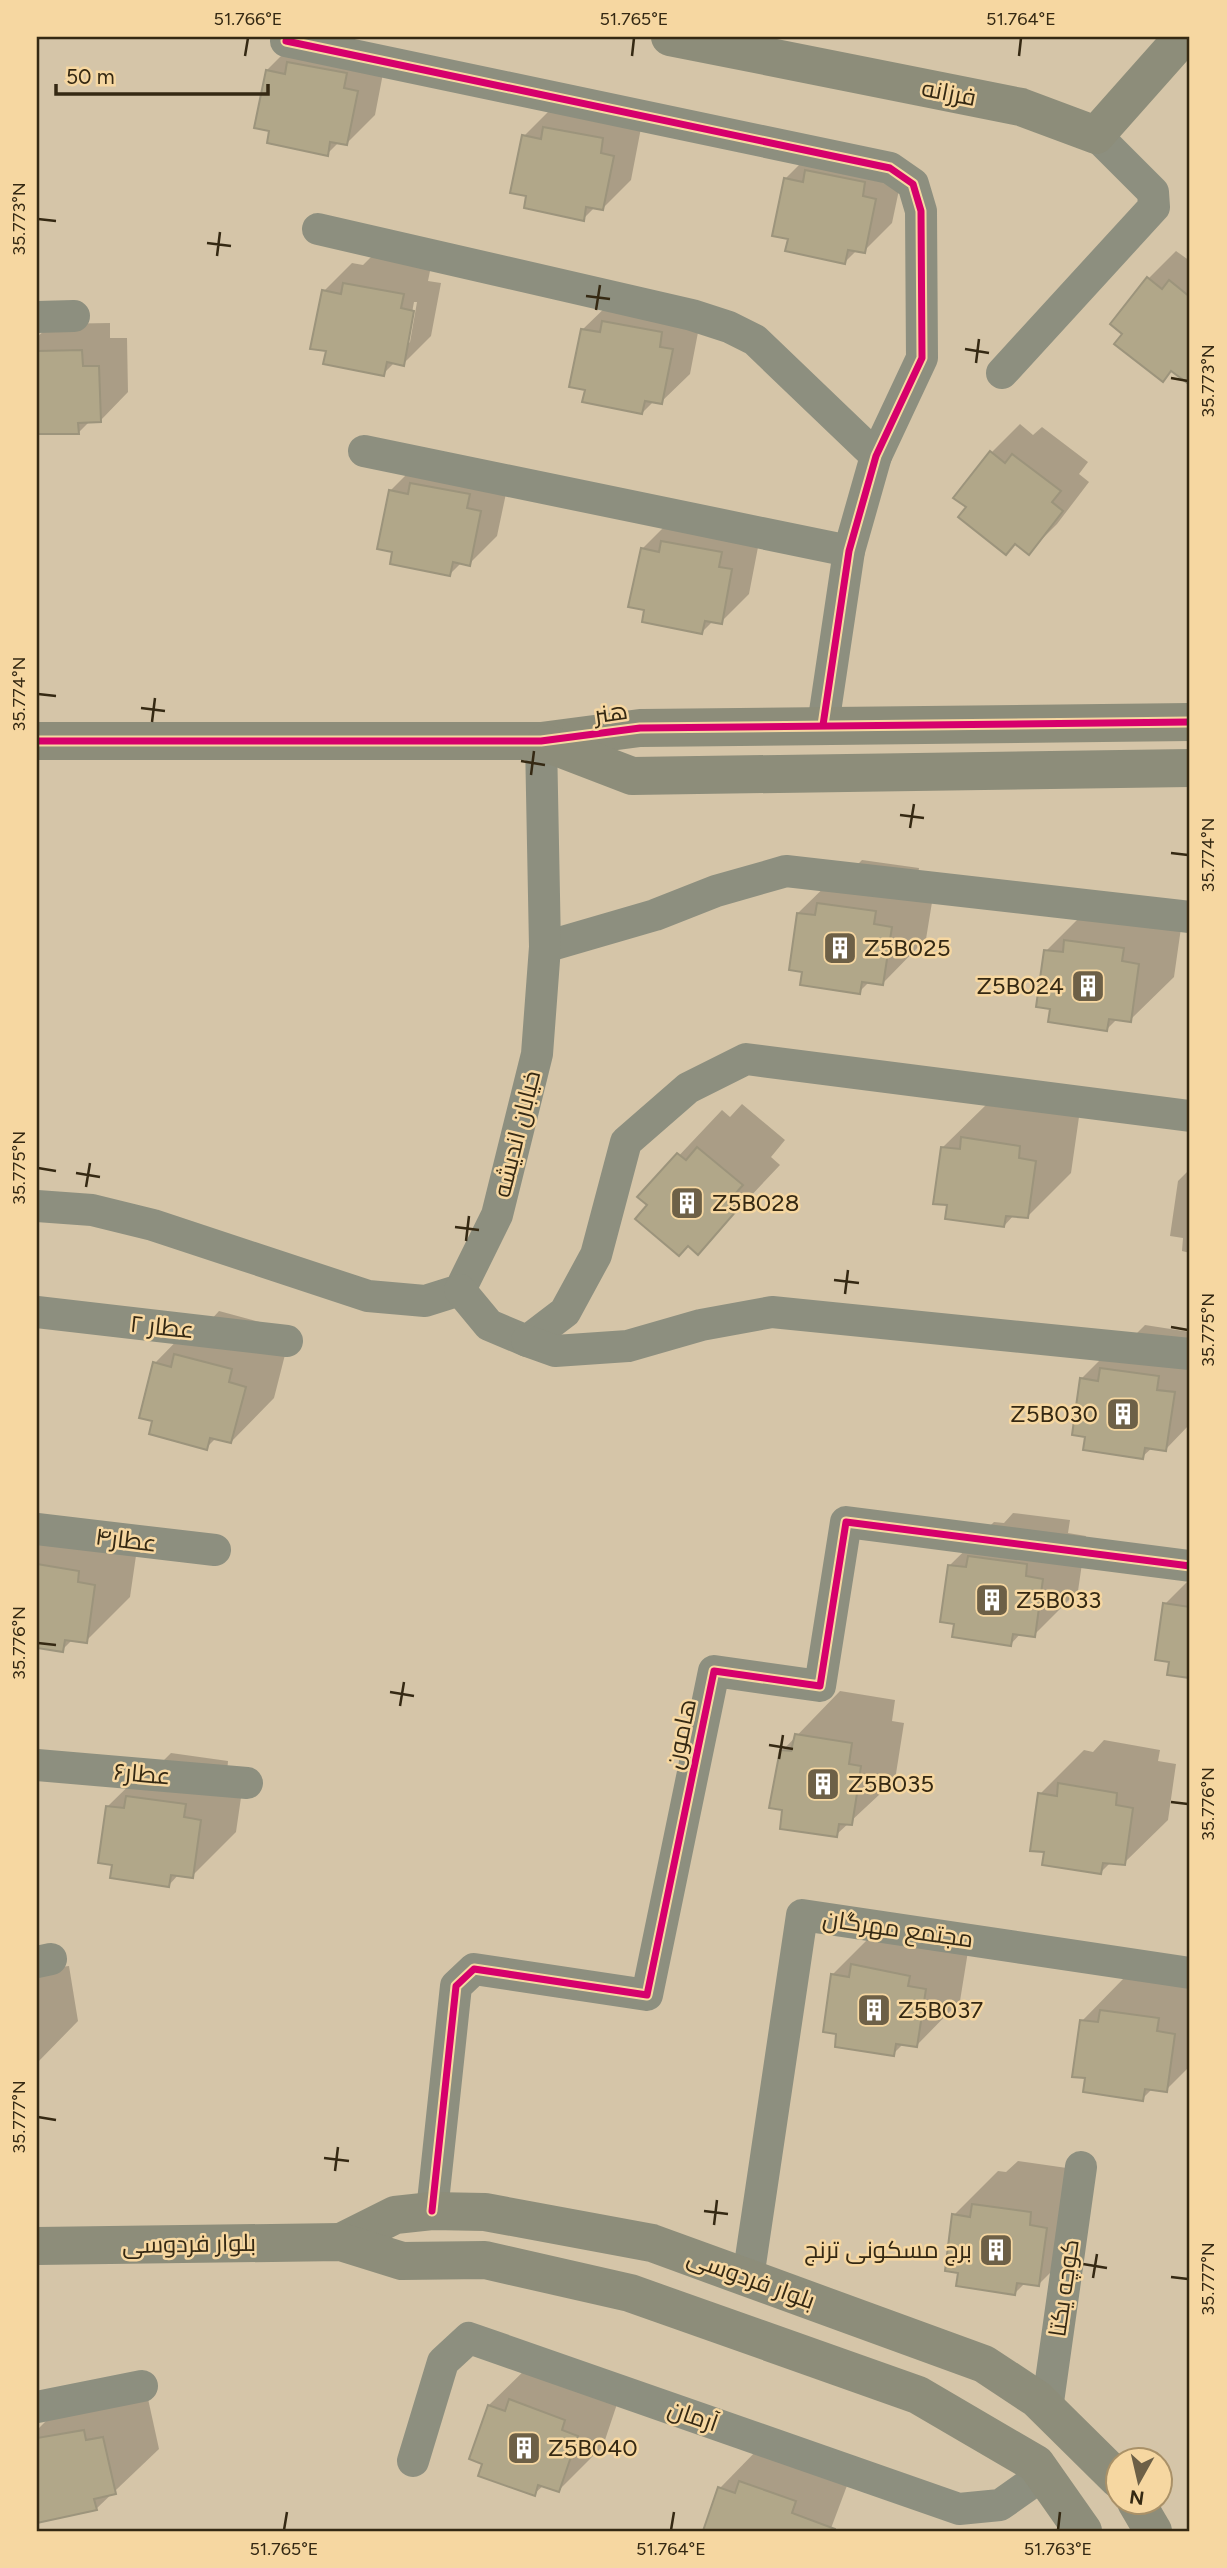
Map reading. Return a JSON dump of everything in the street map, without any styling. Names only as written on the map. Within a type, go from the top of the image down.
[{"type":"street","name":"فرزانه","points":[[670,37],[1021,107],[1096,135]]},
{"type":"street","points":[[1002,373],[1154,207],[1153,192],[1096,135],[1183,37]]},
{"type":"street","points":[[286,41],[890,168],[913,184],[921,211],[922,358],[876,456],[849,551],[823,724]]},
{"type":"street","points":[[318,229],[692,315],[729,327],[755,340],[876,456]]},
{"type":"street","points":[[37,317],[74,316]]},
{"type":"street","points":[[364,451],[849,551]]},
{"type":"street","name":"هنر","points":[[37,741],[541,741],[640,728],[1190,722]]},
{"type":"street","name":"هنر","points":[[541,741],[632,776],[1190,768]]},
{"type":"street","name":"خیابان اندیشه","points":[[460,1290],[497,1215],[537,1054],[545,947],[541,741]]},
{"type":"street","points":[[545,947],[655,915],[716,891],[786,871],[1190,917]]},
{"type":"street","points":[[527,1341],[565,1312],[596,1255],[626,1142],[688,1088],[746,1059],[1190,1116]]},
{"type":"street","points":[[37,1206],[92,1210],[153,1225],[368,1296],[425,1301],[460,1290],[489,1325],[555,1351],[628,1346],[701,1325],[772,1312],[1190,1354]]},
{"type":"street","name":"عطار ۲","points":[[37,1312],[287,1341]]},
{"type":"street","name":"هامون","points":[[432,2211],[456,1986],[474,1969],[647,1996],[714,1671],[820,1686],[846,1522],[1190,1566]]},
{"type":"street","name":"عطار۴","points":[[37,1529],[215,1550]]},
{"type":"street","name":"عطار۶","points":[[37,1765],[247,1783]]},
{"type":"street","name":"مجتمع مهرگان","points":[[748,2278],[802,1915],[1190,1973]]},
{"type":"street","name":"کوچه یکتا","points":[[1047,2409],[1082,2167]]},
{"type":"street","name":"بلوار فردوسی","points":[[341,2242],[395,2215],[432,2211],[485,2212],[652,2244],[984,2364],[1047,2409],[1104,2465]]},
{"type":"street","name":"بلوار فردوسی","points":[[37,2246],[341,2242],[402,2261],[485,2260],[630,2293],[918,2395],[1036,2463],[1083,2531]]},
{"type":"street","name":"آرمان","points":[[413,2461],[443,2362],[469,2338],[960,2509],[1000,2505],[1044,2474]]},
{"type":"street","points":[[37,2407],[142,2386]]},
{"type":"building","points":[[287,62],[347,73],[344,88],[358,91],[347,145],[330,142],[328,156],[267,143],[269,131],[254,128],[266,70],[285,74]]},
{"type":"building","points":[[543,127],[603,138],[601,153],[614,156],[603,210],[586,207],[584,221],[524,208],[526,196],[510,193],[522,135],[541,139]]},
{"type":"building","points":[[805,170],[865,182],[863,196],[876,199],[865,253],[848,250],[845,264],[785,251],[788,239],[772,236],[784,178],[803,182]]},
{"type":"building","points":[[1147,277],[1162,289],[1169,280],[1190,297],[1190,385],[1171,371],[1163,382],[1114,344],[1122,334],[1110,324]]},
{"type":"building","points":[[343,283],[404,294],[401,308],[414,311],[404,366],[387,362],[384,376],[323,364],[326,351],[310,349],[322,290],[341,294]]},
{"type":"building","points":[[602,321],[662,332],[660,347],[673,349],[662,404],[645,401],[642,414],[582,402],[585,390],[569,387],[581,329],[600,332]]},
{"type":"building","points":[[82,350],[83,366],[99,366],[101,422],[78,423],[79,434],[37,434],[37,351]]},
{"type":"building","points":[[990,451],[1005,463],[1012,454],[1061,491],[1052,502],[1063,511],[1029,555],[1015,544],[1006,555],[958,517],[966,507],[953,498]]},
{"type":"building","points":[[410,483],[470,494],[467,508],[481,511],[470,566],[453,562],[450,576],[390,564],[392,552],[377,549],[389,490],[408,494]]},
{"type":"building","points":[[661,541],[722,552],[719,567],[732,569],[722,624],[705,621],[702,634],[642,622],[644,610],[628,607],[641,548],[659,552]]},
{"type":"building","name":"Z5B025","points":[[817,903],[876,911],[874,924],[892,927],[883,985],[862,982],[860,994],[800,985],[802,972],[789,970],[797,913],[815,915]]},
{"type":"building","name":"Z5B024","points":[[1064,940],[1124,948],[1122,961],[1139,964],[1131,1022],[1109,1019],[1107,1031],[1048,1022],[1050,1009],[1036,1007],[1044,950],[1063,952]]},
{"type":"building","points":[[961,1137],[1020,1146],[1019,1158],[1036,1161],[1028,1218],[1006,1216],[1004,1227],[945,1219],[947,1205],[933,1204],[941,1147],[960,1149]]},
{"type":"building","name":"Z5B028","points":[[697,1147],[743,1185],[728,1202],[738,1209],[698,1255],[688,1246],[679,1256],[635,1219],[647,1205],[637,1197],[677,1153],[686,1160]]},
{"type":"building","points":[[174,1354],[232,1369],[229,1382],[246,1387],[231,1443],[210,1438],[207,1450],[149,1434],[152,1421],[139,1418],[153,1362],[171,1367]]},
{"type":"building","name":"Z5B030","points":[[1100,1368],[1159,1376],[1157,1390],[1175,1392],[1166,1451],[1145,1448],[1143,1459],[1083,1450],[1085,1437],[1072,1435],[1080,1378],[1098,1381]]},
{"type":"building","name":"Z5B033","points":[[968,1556],[1027,1564],[1026,1576],[1043,1579],[1035,1637],[1013,1634],[1011,1646],[952,1637],[954,1624],[940,1622],[948,1565],[966,1567]]},
{"type":"building","points":[[37,1564],[79,1571],[78,1582],[95,1585],[87,1643],[65,1640],[63,1652],[37,1648]]},
{"type":"building","points":[[1163,1603],[1190,1607],[1190,1678],[1167,1675],[1169,1662],[1155,1660]]},
{"type":"building","name":"Z5B035","points":[[795,1734],[852,1743],[849,1764],[861,1766],[856,1800],[852,1825],[839,1824],[837,1837],[780,1829],[782,1810],[769,1808],[780,1750],[791,1751]]},
{"type":"building","points":[[1058,1783],[1117,1793],[1116,1805],[1133,1808],[1125,1865],[1103,1863],[1101,1874],[1042,1865],[1044,1852],[1030,1851],[1038,1793],[1057,1796]]},
{"type":"building","points":[[126,1796],[186,1804],[184,1817],[201,1820],[193,1878],[171,1875],[169,1887],[110,1878],[112,1865],[98,1863],[106,1806],[124,1808]]},
{"type":"building","name":"Z5B037","points":[[851,1964],[910,1976],[908,1986],[926,1989],[917,2047],[896,2044],[894,2056],[835,2047],[836,2034],[823,2032],[831,1974],[849,1977]]},
{"type":"building","points":[[1100,2010],[1159,2018],[1157,2031],[1175,2034],[1167,2092],[1145,2089],[1143,2101],[1083,2092],[1085,2078],[1072,2077],[1080,2020],[1098,2022]]},
{"type":"building","name":"برج مسکونی ترنج","points":[[972,2204],[1031,2212],[1030,2225],[1047,2228],[1039,2286],[1017,2283],[1015,2295],[956,2286],[958,2273],[945,2271],[952,2214],[970,2217]]},
{"type":"building","name":"Z5B040","points":[[509,2399],[565,2420],[562,2430],[578,2436],[559,2492],[538,2485],[535,2496],[478,2476],[482,2464],[469,2459],[488,2405],[505,2411]]},
{"type":"building","points":[[84,2430],[86,2440],[103,2437],[116,2494],[94,2499],[97,2510],[37,2523],[37,2438]]},
{"type":"building","points":[[739,2481],[796,2501],[792,2513],[835,2531],[703,2531],[718,2487],[735,2493]]},
{"type":"cycle path","points":[[286,41],[890,168],[913,184],[921,211],[922,358],[876,456],[849,551],[823,725]]},
{"type":"cycle path","points":[[37,741],[541,741],[640,728],[1190,722]]},
{"type":"cycle path","points":[[432,2211],[456,1986],[474,1969],[647,1995],[714,1671],[820,1686],[846,1522],[1190,1566]]},
{"type":"place","name":"Z5B025","points":[[840,948]]},
{"type":"place","name":"Z5B024","points":[[1088,986]]},
{"type":"place","name":"Z5B028","points":[[687,1203]]},
{"type":"place","name":"Z5B030","points":[[1123,1414]]},
{"type":"place","name":"Z5B033","points":[[992,1600]]},
{"type":"place","name":"Z5B035","points":[[823,1784]]},
{"type":"place","name":"Z5B037","points":[[874,2010]]},
{"type":"place","name":"برج مسکونی ترنج","points":[[996,2250]]},
{"type":"place","name":"Z5B040","points":[[524,2448]]}]
